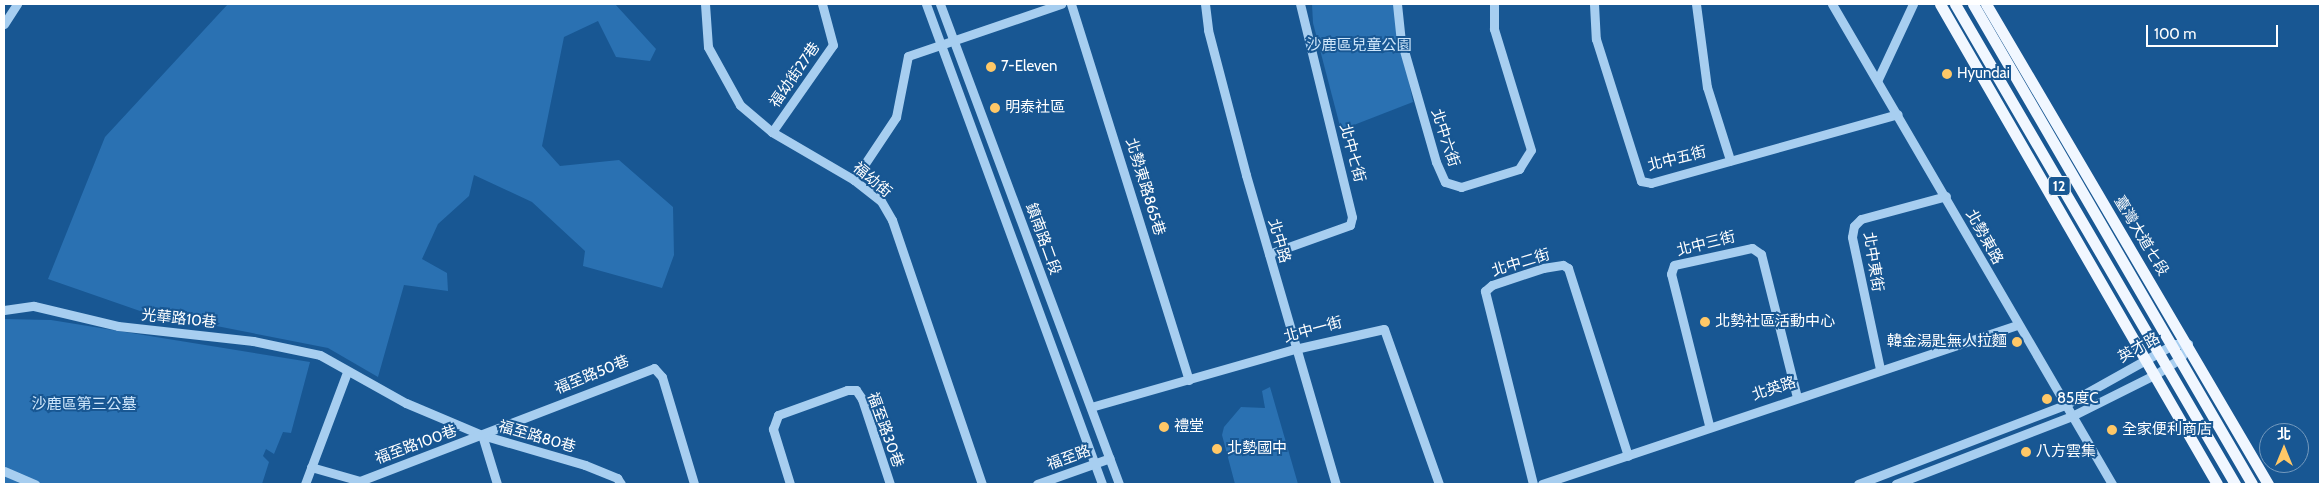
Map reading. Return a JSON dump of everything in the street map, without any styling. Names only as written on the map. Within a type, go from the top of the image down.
[{"type":"main road","name":"12","points":[[1940,4],[2156,374],[2217,484]]},
{"type":"main road","name":"12","points":[[1955,4],[2235,484]]},
{"type":"main road","name":"臺灣大道七段","points":[[1973,4],[2174,344],[2252,484]]},
{"type":"main road","name":"臺灣大道七段","points":[[1986,4],[2188,344],[2268,484]]},
{"type":"main road","points":[[2184,363],[2188,344]]},
{"type":"main road","points":[[2156,374],[2175,380]]},
{"type":"street","points":[[4,24],[17,4]]},
{"type":"street","name":"福幼街","points":[[705,4],[708,48],[716,69],[740,105],[772,132],[854,180],[881,201],[892,220],[982,484]]},
{"type":"street","name":"福幼街27巷","points":[[772,132],[833,45],[822,4]]},
{"type":"street","name":"鎮南路二段","points":[[926,4],[1102,484]]},
{"type":"street","name":"鎮南路二段","points":[[940,4],[1119,484]]},
{"type":"street","points":[[1033,4],[1037,13]]},
{"type":"street","points":[[854,180],[896,116],[908,56],[1061,4]]},
{"type":"street","name":"北勢東路865巷","points":[[1071,4],[1189,380]]},
{"type":"street","name":"北中路","points":[[1205,4],[1208,30],[1269,254],[1295,349],[1336,484]]},
{"type":"street","name":"北中七街","points":[[1269,254],[1350,225],[1352,217],[1300,4]]},
{"type":"street","name":"北中六街","points":[[1397,4],[1401,40],[1436,162],[1445,182],[1461,187],[1519,169],[1531,150],[1494,29],[1494,4]]},
{"type":"street","name":"北中五街","points":[[1594,4],[1596,39],[1641,180],[1651,183],[1898,114]]},
{"type":"street","points":[[1696,4],[1707,87],[1730,160]]},
{"type":"street","name":"北勢東路","points":[[1832,4],[1878,79],[1946,196],[2017,325],[2112,484]]},
{"type":"street","points":[[1878,79],[1913,4]]},
{"type":"street","name":"北中東街","points":[[1880,369],[1852,237],[1854,226],[1861,219],[1946,196]]},
{"type":"street","name":"北中三街","points":[[1709,425],[1671,274],[1674,265],[1752,248],[1760,254],[1796,397]]},
{"type":"street","name":"北中二街","points":[[1532,484],[1485,291],[1543,268],[1562,265],[1568,268],[1628,456]]},
{"type":"street","name":"光華路10巷","points":[[4,310],[34,306],[118,326],[253,341],[320,355],[348,372],[482,436]]},
{"type":"street","name":"北英路","points":[[1542,484],[1628,456],[1709,425],[2017,325]]},
{"type":"street","name":"北中一街","points":[[1090,407],[1370,329],[1388,332],[1439,484]]},
{"type":"street","name":"英才路","points":[[1858,484],[2065,405],[2174,344],[2188,344]]},
{"type":"street","name":"英才路","points":[[1896,484],[2072,416],[2167,367],[2184,363]]},
{"type":"street","name":"福至路50巷","points":[[482,436],[654,368],[662,377],[694,484]]},
{"type":"street","points":[[305,484],[348,372]]},
{"type":"street","name":"福至路30巷","points":[[790,484],[773,429],[778,416],[847,390],[856,390],[862,399],[890,484]]},
{"type":"street","points":[[482,436],[497,484]]},
{"type":"street","name":"福至路80巷","points":[[482,436],[585,465],[617,478],[621,484]]},
{"type":"street","name":"福至路100巷","points":[[311,467],[360,481],[482,436]]},
{"type":"street","name":"福至路","points":[[1037,484],[1110,458]]},
{"type":"street","points":[[4,471],[35,484]]},
{"type":"green space","points":[[228,4],[615,4],[656,49],[650,61],[616,57],[598,21],[564,37],[542,146],[560,166],[619,160],[673,207],[674,255],[662,288],[583,266],[585,251],[532,202],[474,175],[469,196],[438,224],[422,259],[447,273],[448,291],[404,285],[378,377],[328,348],[140,311],[48,279],[105,137]]},
{"type":"green space","name":"沙鹿區兒童公園","points":[[1312,4],[1393,4],[1413,102],[1341,130],[1313,23]]},
{"type":"green space","name":"沙鹿區第三公墓","points":[[4,319],[51,320],[310,362],[291,433],[283,432],[274,454],[266,449],[263,456],[269,462],[262,484],[4,484]]},
{"type":"green space","points":[[1270,387],[1298,484],[1235,484],[1222,435],[1224,427],[1241,407],[1265,408],[1262,391]]},
{"type":"place","name":"7-Eleven","points":[[991,67]]},
{"type":"place","name":"Hyundai","points":[[1947,74]]},
{"type":"place","name":"明泰社區","points":[[995,108]]},
{"type":"place","name":"北勢社區活動中心","points":[[1705,322]]},
{"type":"place","name":"韓金湯匙無人拉麵","points":[[2017,342]]},
{"type":"place","name":"85度C","points":[[2047,399]]},
{"type":"place","name":"禮堂","points":[[1164,427]]},
{"type":"place","name":"全家便利商店","points":[[2112,430]]},
{"type":"place","name":"北勢國中","points":[[1217,449]]},
{"type":"place","name":"八方雲集","points":[[2026,452]]}]
